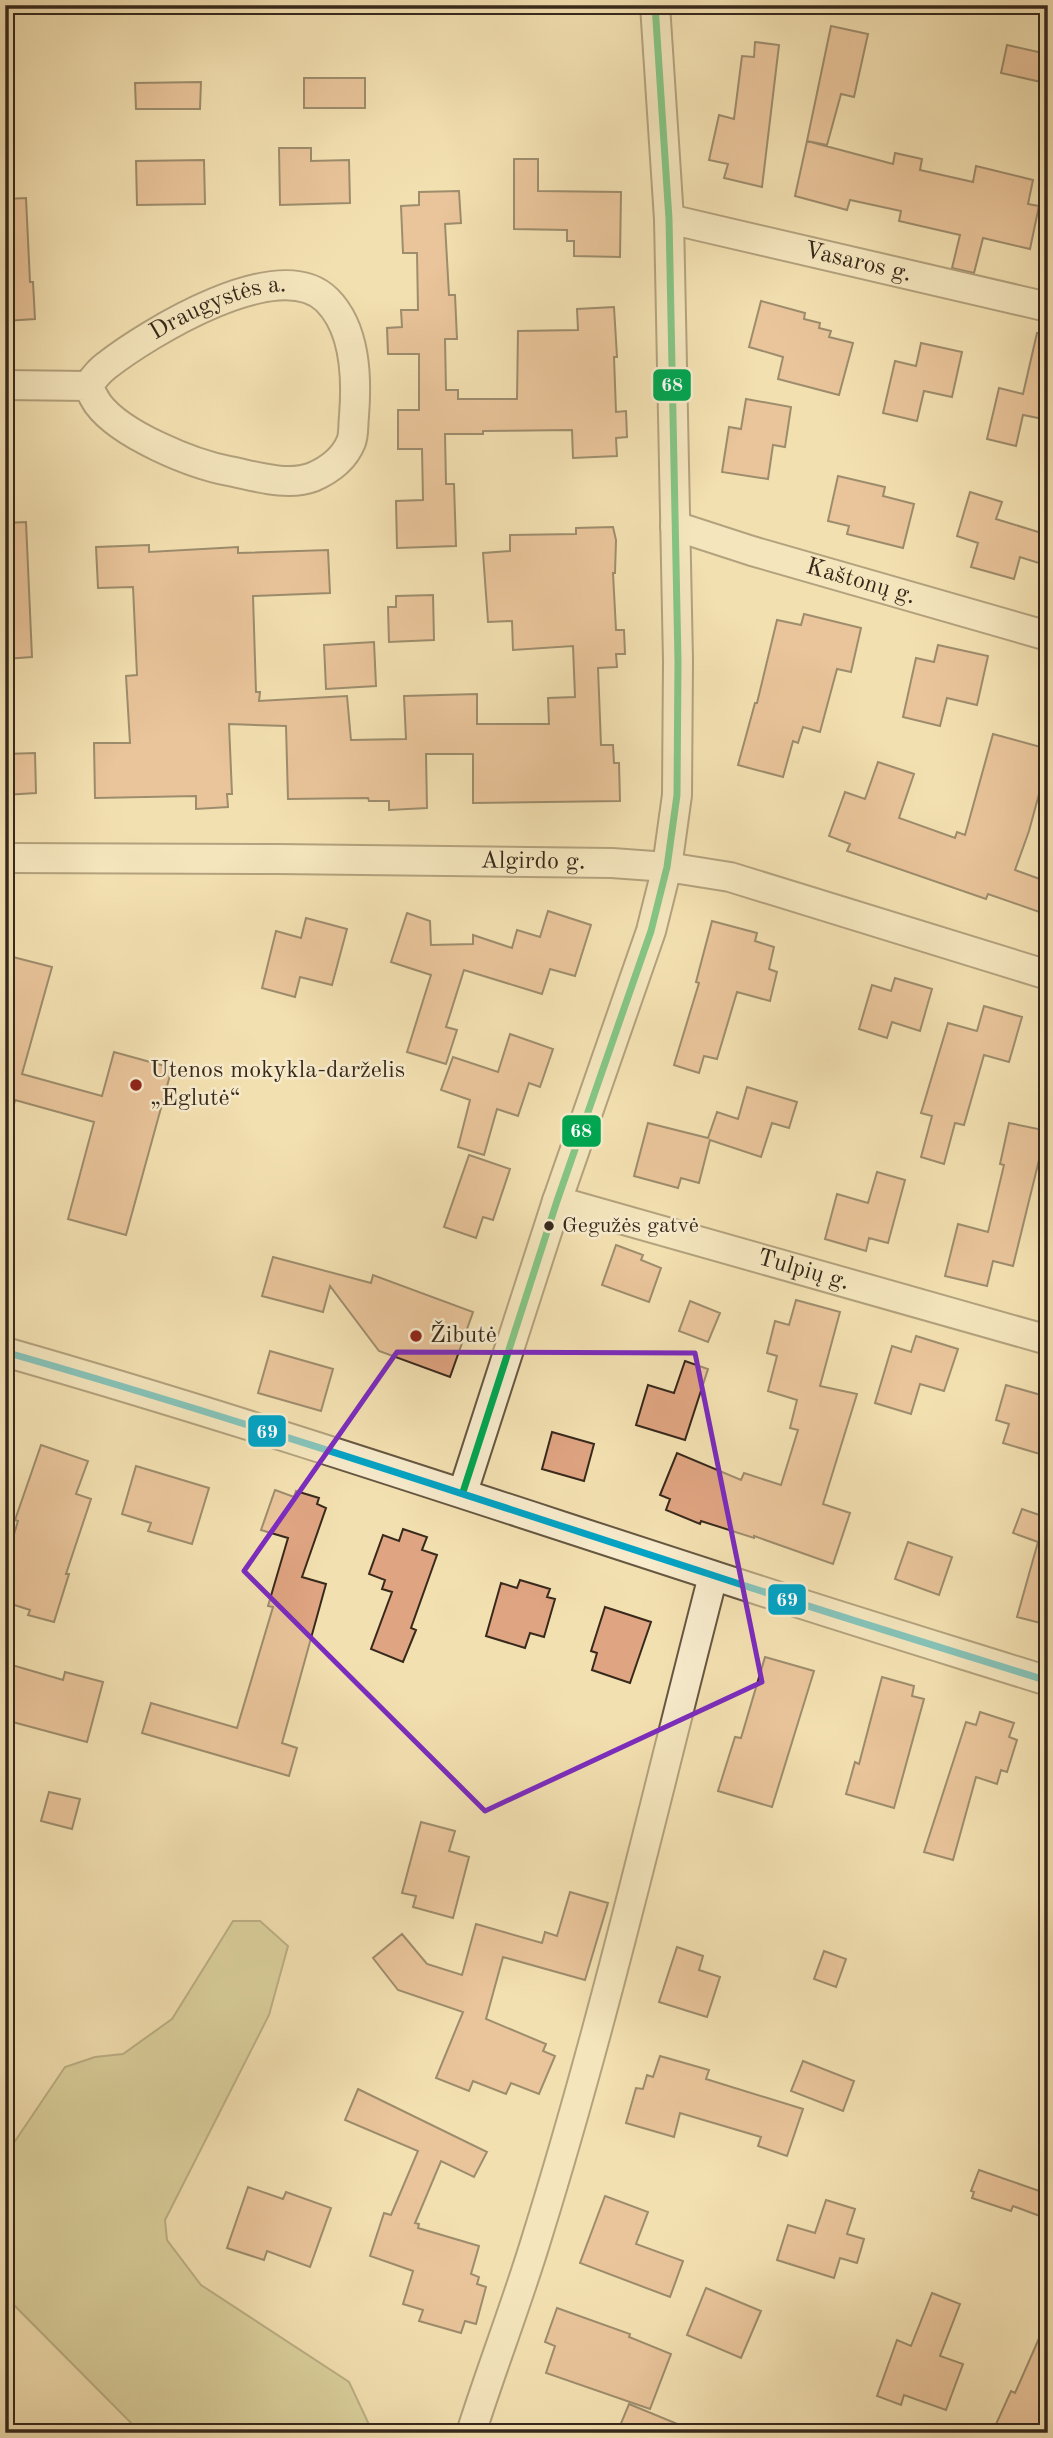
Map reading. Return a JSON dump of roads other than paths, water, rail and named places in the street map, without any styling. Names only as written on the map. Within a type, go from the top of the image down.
[{"type":"street","points":[[463,1492],[557,1201],[651,931],[667,867],[677,794],[669,219],[655,5]]},
{"type":"street","name":"Vasaros g.","points":[[669,219],[1048,307]]},
{"type":"street","name":"Draugystės a.","points":[[271,286],[301,287],[326,299],[343,322],[353,357],[355,400],[352,441],[337,464],[311,478],[279,481],[218,469],[190,461],[120,424],[99,406],[88,386],[103,368],[194,311],[233,295],[271,286]]},
{"type":"street","points":[[5,385],[88,386]]},
{"type":"street","name":"Kaštonų g.","points":[[675,526],[752,551],[1048,636]]},
{"type":"street","name":"Algirdo g.","points":[[5,858],[612,863],[667,867],[730,877],[1048,975]]},
{"type":"street","name":"Tulpių g.","points":[[557,1201],[1048,1340]]},
{"type":"street","points":[[5,1352],[142,1391],[463,1492],[713,1576],[1048,1681]]},
{"type":"street","points":[[471,2433],[537,2237],[568,2130],[605,1997],[713,1576]]},
{"type":"place","name":"Utenos mokykla-darželis „Eglutė“","points":[[136,1085]]},
{"type":"place","name":"Gegužės gatvė","points":[[549,1226]]},
{"type":"place","name":"Žibutė","points":[[416,1336]]}]
